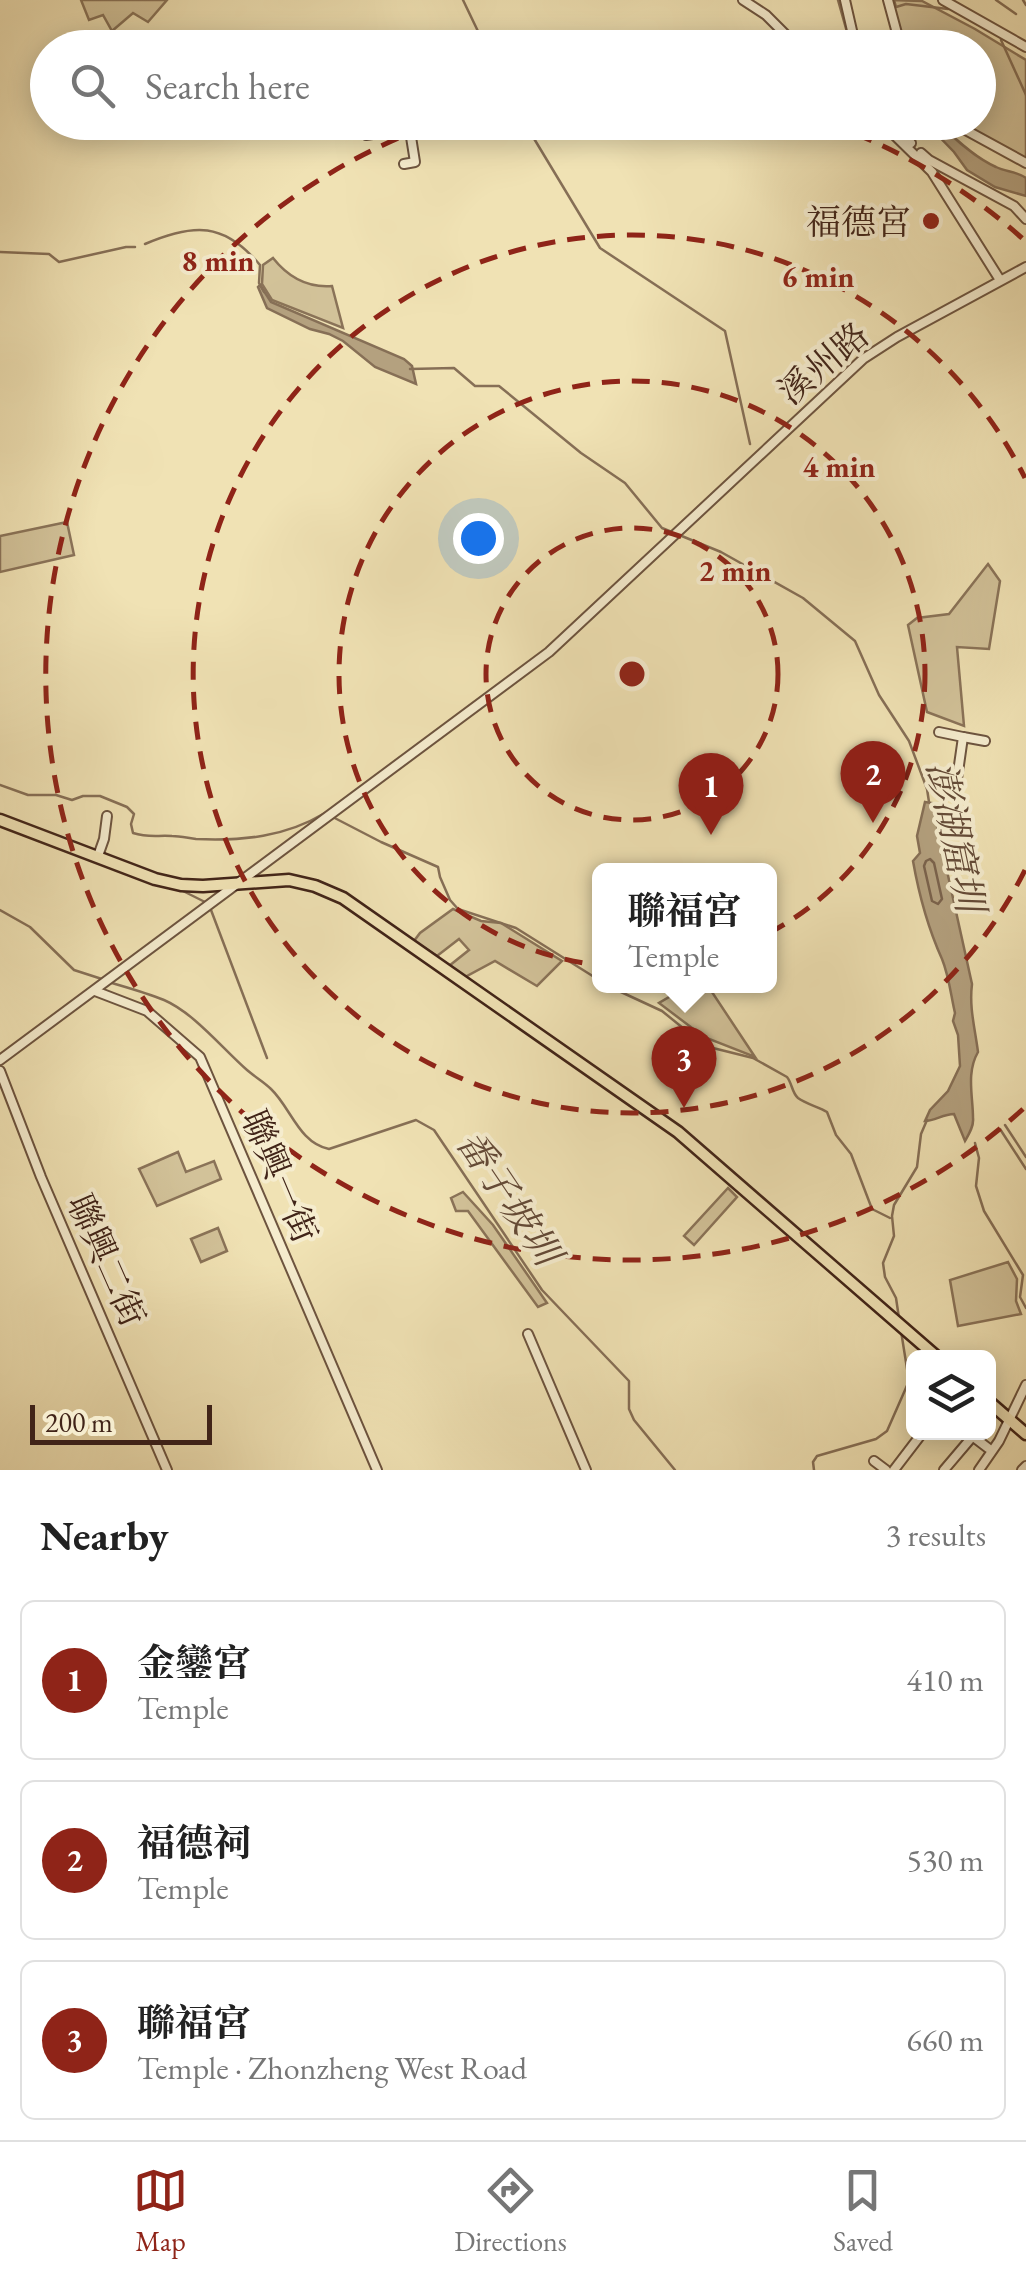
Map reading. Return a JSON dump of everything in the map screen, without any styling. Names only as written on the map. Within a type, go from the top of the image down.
[{"type":"main road","points":[[0,820],[155,879],[181,885],[290,880],[343,898],[678,1132],[929,1350]]},
{"type":"main road","points":[[996,1409],[1026,1434]]},
{"type":"street","points":[[744,0],[782,30]]},
{"type":"street","points":[[845,0],[852,30]]},
{"type":"street","points":[[888,0],[896,30]]},
{"type":"street","points":[[948,1],[1026,48]]},
{"type":"street","points":[[404,164],[415,162],[412,140]]},
{"type":"street","points":[[902,140],[925,159],[1014,206],[1026,220]]},
{"type":"street","points":[[908,140],[925,159],[1000,280]]},
{"type":"street","points":[[983,140],[1026,164]]},
{"type":"street","name":"溪州路","points":[[242,882],[549,652],[863,359],[1026,267]]},
{"type":"street","points":[[939,732],[985,741]]},
{"type":"street","points":[[956,786],[963,737]]},
{"type":"street","points":[[98,856],[107,816]]},
{"type":"street","points":[[0,1060],[242,882]]},
{"type":"street","name":"聯興一街","points":[[95,991],[146,1011],[200,1056],[377,1470]]},
{"type":"street","name":"聯興二街","points":[[0,1071],[40,1177],[167,1470]]},
{"type":"street","points":[[528,1334],[586,1470]]},
{"type":"street","points":[[978,1470],[1010,1420],[1026,1385]]},
{"type":"street","points":[[894,1470],[917,1440]]},
{"type":"street","points":[[944,1470],[965,1440]]},
{"type":"street","points":[[977,1440],[988,1448]]},
{"type":"street","points":[[874,1460],[886,1470]]},
{"type":"shaded area","points":[[81,0],[167,0],[148,22],[133,13],[111,30],[103,15],[89,20]]},
{"type":"shaded area","points":[[891,0],[922,1],[977,30],[899,30]]},
{"type":"shaded area","points":[[996,42],[1026,60],[1026,159],[991,140],[996,140]]},
{"type":"shaded area","points":[[273,258],[299,280],[332,286],[343,328],[272,300],[262,284],[263,265]]},
{"type":"shaded area","points":[[67,522],[74,555],[0,572],[0,536]]},
{"type":"shaded area","points":[[988,564],[1000,581],[989,649],[957,647],[964,726],[927,712],[908,625],[917,618],[949,614]]},
{"type":"shaded area","points":[[453,909],[481,921],[501,923],[562,961],[537,986],[495,961],[465,977],[449,966],[469,950],[459,939],[437,956],[414,941]]},
{"type":"shaded area","points":[[676,993],[713,993],[755,1057],[704,1037],[659,1003]]},
{"type":"shaded area","points":[[178,1152],[186,1172],[214,1161],[221,1179],[157,1206],[139,1169]]},
{"type":"shaded area","points":[[728,1188],[737,1197],[694,1245],[684,1236]]},
{"type":"shaded area","points":[[463,1192],[493,1225],[547,1303],[538,1307],[468,1211],[456,1211],[451,1198]]},
{"type":"shaded area","points":[[218,1228],[227,1251],[201,1262],[191,1239]]},
{"type":"shaded area","points":[[1008,1262],[1017,1279],[1016,1301],[1021,1314],[958,1326],[950,1280]]},
{"type":"water","points":[[942,140],[957,140],[980,159],[1026,178],[1026,196],[995,187],[967,170]]},
{"type":"water","points":[[260,285],[271,302],[404,359],[412,366],[416,384],[375,367],[343,341],[267,308]]},
{"type":"water","points":[[925,802],[932,803],[972,984],[978,1052],[971,1076],[973,1124],[965,1141],[954,1114],[925,1121],[948,1091],[960,1066],[948,979],[924,911],[913,861],[920,853],[917,836]]},
{"type":"waterway","points":[[463,0],[477,30]]},
{"type":"waterway","points":[[838,0],[846,30]]},
{"type":"waterway","points":[[894,0],[896,7],[906,4],[948,9]]},
{"type":"waterway","points":[[996,0],[1016,14]]},
{"type":"waterway","points":[[1023,0],[1026,5]]},
{"type":"waterway","points":[[1001,40],[1026,95]]},
{"type":"waterway","points":[[535,140],[600,248],[725,331],[750,444]]},
{"type":"waterway","name":"澎湖窟圳","points":[[145,244],[193,230],[221,234],[260,265],[259,283],[264,292]]},
{"type":"waterway","name":"澎湖窟圳","points":[[0,252],[49,254],[59,262],[135,247]]},
{"type":"waterway","name":"澎湖窟圳","points":[[410,369],[454,368],[475,386],[499,386],[581,453],[625,483],[662,528],[721,552],[803,598],[855,641],[879,695],[909,741],[929,802]]},
{"type":"waterway","points":[[0,785],[28,795],[56,795],[72,800],[100,796],[127,807],[134,814],[133,833],[148,836],[247,838],[295,827],[325,813],[438,867],[450,900],[458,909],[516,928],[592,976]]},
{"type":"waterway","points":[[181,890],[205,902]]},
{"type":"waterway","name":"番子坡圳","points":[[0,910],[30,927],[74,970],[105,980]]},
{"type":"waterway","points":[[211,910],[267,1058]]},
{"type":"waterway","name":"番子坡圳","points":[[112,983],[164,1000],[186,1013],[271,1089],[303,1132],[319,1145],[329,1149],[416,1120],[434,1130],[542,1290],[629,1381],[629,1409],[634,1420],[675,1470]]},
{"type":"waterway","points":[[623,993],[662,1011],[699,1041],[753,1058],[787,1077],[798,1098],[827,1112],[836,1135],[851,1154],[872,1209],[890,1218]]},
{"type":"waterway","name":"澎湖窟圳","points":[[899,1318],[883,1263],[894,1236],[894,1205],[917,1167],[927,1120]]},
{"type":"waterway","points":[[1005,1125],[1026,1157]]},
{"type":"waterway","points":[[1000,1129],[1026,1169]]},
{"type":"waterway","points":[[975,1143],[979,1158],[976,1186],[984,1211],[1023,1275],[1020,1297],[1026,1308]]},
{"type":"waterway","name":"澎湖窟圳","points":[[814,1470],[817,1456],[876,1439],[887,1431],[909,1381],[901,1331]]},
{"type":"place","name":"福德宮","points":[[931,221]]},
{"type":"place","name":"福德祠","points":[[873,823]]},
{"type":"place","name":"金鑾宮","points":[[711,835]]},
{"type":"place","name":"聯福宮","points":[[684,1108]]}]
